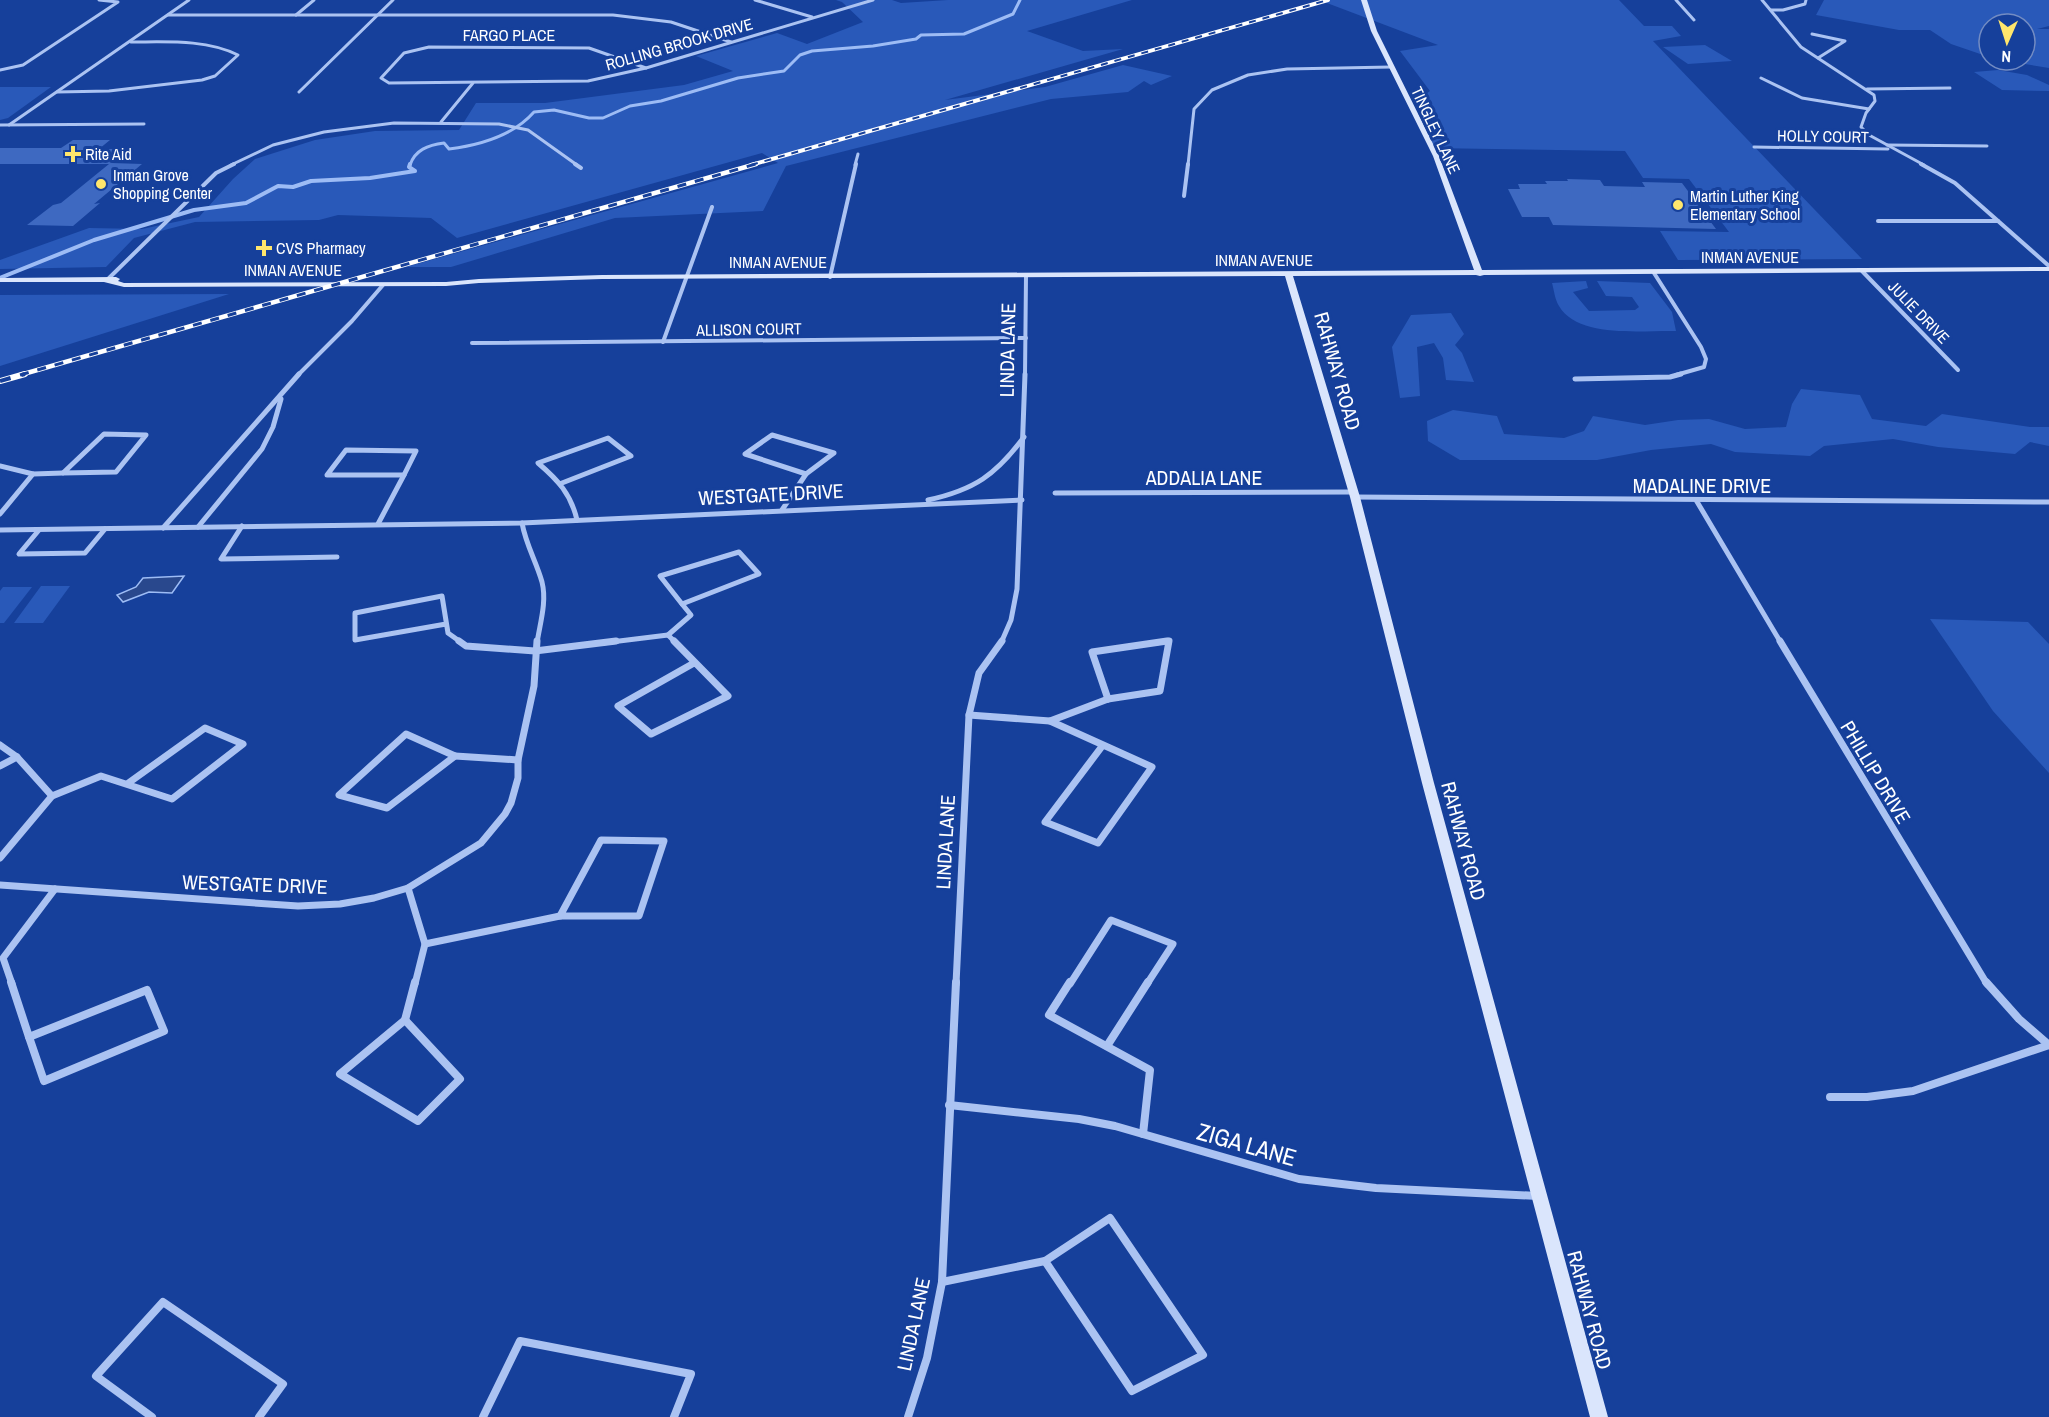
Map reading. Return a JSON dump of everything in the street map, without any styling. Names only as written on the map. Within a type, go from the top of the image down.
[{"type":"main road","name":"TINGLEY LANE","points":[[1364,0],[1374,31],[1436,156],[1480,274]]},
{"type":"main road","name":"INMAN AVENUE","points":[[0,280],[107,280],[133,277],[479,280],[1654,273],[2049,267]]},
{"type":"main road","name":"RAHWAY ROAD","points":[[1289,275],[1354,494],[1538,1196],[1599,1417]]},
{"type":"main road","name":"INMAN AVENUE","points":[[107,280],[124,285],[383,285],[446,284],[479,280]]},
{"type":"street","points":[[0,70],[23,65],[118,2],[99,0]]},
{"type":"street","points":[[9,125],[189,0]]},
{"type":"street","points":[[295,15],[314,0]]},
{"type":"street","points":[[299,92],[393,0]]},
{"type":"street","points":[[755,0],[812,17]]},
{"type":"street","name":"ROLLING BROOK DRIVE","points":[[381,78],[389,83],[588,81],[646,68],[873,0]]},
{"type":"street","points":[[1676,0],[1694,20]]},
{"type":"street","points":[[1762,0],[1801,47],[1874,95],[1875,101],[1862,127],[1883,145],[1955,183],[2049,267]]},
{"type":"street","points":[[1771,10],[1783,10],[1804,4],[1806,0]]},
{"type":"street","points":[[168,15],[613,15],[671,22],[732,42]]},
{"type":"street","points":[[1812,34],[1845,41],[1818,58]]},
{"type":"street","points":[[57,92],[110,90],[202,80],[215,76],[238,55],[228,50],[207,46],[130,42]]},
{"type":"street","name":"FARGO PLACE","points":[[381,78],[404,53],[429,47],[589,48],[646,68]]},
{"type":"street","points":[[1184,196],[1194,109],[1212,90],[1248,75],[1287,69],[1391,67]]},
{"type":"street","points":[[1761,78],[1802,98],[1869,109]]},
{"type":"street","points":[[441,122],[473,83]]},
{"type":"street","points":[[1866,89],[1950,87]]},
{"type":"street","points":[[107,280],[216,173],[273,145],[324,132],[361,126],[441,122],[512,126],[523,128],[581,168]]},
{"type":"street","points":[[0,125],[144,124]]},
{"type":"street","points":[[1883,145],[1987,146]]},
{"type":"street","name":"HOLLY COURT","points":[[1754,147],[1892,149]]},
{"type":"street","points":[[830,277],[858,154]]},
{"type":"street","points":[[663,342],[712,207]]},
{"type":"street","points":[[1878,221],[1999,221]]},
{"type":"street","name":"JULIE DRIVE","points":[[1862,271],[1958,370]]},
{"type":"street","points":[[1575,379],[1670,377],[1704,367],[1706,359],[1701,347],[1654,273]]},
{"type":"street","name":"LINDA LANE","points":[[908,1417],[927,1358],[942,1282],[969,715],[979,673],[1003,640],[1011,620],[1017,589],[1024,436],[1026,276]]},
{"type":"street","points":[[163,528],[317,354],[338,339],[383,285]]},
{"type":"street","name":"ALLISON COURT","points":[[472,343],[1026,338]]},
{"type":"street","points":[[198,527],[262,449],[273,427],[282,396]]},
{"type":"street","points":[[0,466],[33,474],[62,474],[116,472],[146,435],[104,434],[62,474]]},
{"type":"street","points":[[782,510],[806,474],[834,453],[772,435],[745,454],[806,474]]},
{"type":"street","points":[[868,506],[931,500],[971,487],[991,476],[1004,465],[1024,436]]},
{"type":"street","points":[[562,483],[631,456],[608,438],[538,463],[562,483],[573,498],[578,520]]},
{"type":"street","points":[[378,524],[404,475],[416,451],[346,450],[327,475],[404,475]]},
{"type":"street","points":[[0,514],[33,474]]},
{"type":"street","name":"ADDALIA LANE","points":[[1055,493],[1354,494]]},
{"type":"street","name":"MADALINE DRIVE","points":[[1354,494],[1696,500],[2049,502]]},
{"type":"street","name":"WESTGATE DRIVE","points":[[0,530],[522,523],[1022,500]]},
{"type":"street","name":"PHILLIP DRIVE","points":[[1696,500],[1976,969],[1990,990],[2030,1030],[2049,1045]]},
{"type":"street","name":"WESTGATE DRIVE","points":[[0,885],[298,906],[340,904],[374,898],[408,888],[463,856],[481,843],[505,814],[515,792],[518,778],[518,760],[534,686],[535,651],[544,605],[542,582],[526,544],[522,523]]},
{"type":"street","points":[[242,526],[221,559],[337,557]]},
{"type":"street","points":[[39,530],[19,554],[85,553],[105,529]]},
{"type":"street","points":[[446,624],[355,640],[355,613],[442,596],[447,614],[448,633],[466,646],[535,651],[668,635],[691,615],[682,604],[660,576],[739,552],[759,574],[682,604]]},
{"type":"street","points":[[668,635],[728,696],[651,734],[618,706],[694,663]]},
{"type":"street","points":[[1050,722],[1108,699],[1160,691],[1169,641],[1092,652],[1108,699]]},
{"type":"street","points":[[969,715],[1050,722],[1103,745],[1152,767],[1098,843],[1045,822],[1103,745]]},
{"type":"street","points":[[0,858],[52,796],[101,776],[172,800],[243,744],[205,728],[127,784]]},
{"type":"street","points":[[455,756],[387,808],[339,795],[406,735],[455,756],[518,760]]},
{"type":"street","points":[[0,745],[17,757],[52,796]]},
{"type":"street","points":[[0,766],[17,757]]},
{"type":"street","points":[[425,944],[560,916],[639,916],[664,841],[601,840],[560,916]]},
{"type":"street","points":[[405,1020],[460,1078],[418,1122],[340,1074],[405,1020],[425,944],[408,888]]},
{"type":"street","points":[[29,1037],[147,990],[164,1031],[44,1081],[1,959],[55,889]]},
{"type":"street","points":[[1107,1046],[1173,944],[1111,920],[1049,1015],[1150,1070],[1143,1134]]},
{"type":"street","points":[[1830,1097],[1867,1097],[1913,1091],[2049,1045]]},
{"type":"street","name":"ZIGA LANE","points":[[949,1106],[1079,1119],[1143,1134],[1299,1179],[1376,1188],[1538,1196]]},
{"type":"street","points":[[942,1282],[1045,1261],[1110,1218],[1203,1355],[1132,1391],[1045,1261]]},
{"type":"street","points":[[152,1417],[96,1376],[163,1302],[283,1384],[259,1417]]},
{"type":"street","points":[[483,1417],[520,1341],[691,1374],[674,1417]]},
{"type":"shaded area","points":[[836,0],[892,0],[901,3],[948,0],[1132,0],[1027,31],[1083,51],[1123,49],[945,100],[1045,87],[1123,65],[1172,76],[1151,85],[1144,81],[1128,92],[1051,99],[786,166],[763,211],[615,218],[451,267],[406,267],[778,163],[762,153],[457,238],[431,218],[338,215],[319,220],[195,222],[134,238],[106,267],[0,269],[0,260],[89,228],[142,229],[199,217],[233,179],[255,159],[315,140],[375,131],[459,130],[476,103],[545,103],[684,85],[733,71],[696,56],[777,33],[807,44],[863,22],[842,2]]},
{"type":"shaded area","points":[[1319,0],[1619,0],[1644,26],[1672,26],[1681,36],[1653,41],[1862,259],[1678,260],[1660,231],[1729,232],[1689,179],[1643,178],[1625,151],[1431,148],[1419,99],[1430,91],[1400,51],[1438,45]]},
{"type":"shaded area","points":[[1824,0],[2049,0],[2049,26],[2037,29],[2037,12],[1977,12],[1977,53],[1951,44],[1930,30],[1899,30],[1816,15]]},
{"type":"shaded area","points":[[2037,29],[2049,29],[2049,68],[2037,66]]},
{"type":"shaded area","points":[[1705,45],[1732,61],[1688,64],[1663,47]]},
{"type":"shaded area","points":[[1974,72],[2010,72],[2027,75],[2049,85],[2049,91],[2002,90]]},
{"type":"shaded area","points":[[0,87],[51,87],[8,118],[0,120]]},
{"type":"shaded area","points":[[1586,281],[1588,288],[1573,292],[1589,311],[1635,310],[1639,307],[1632,297],[1606,296],[1597,281],[1650,283],[1672,312],[1676,331],[1596,328],[1568,317],[1559,306],[1552,283]]},
{"type":"shaded area","points":[[229,294],[0,366],[0,295]]},
{"type":"shaded area","points":[[1451,313],[1464,334],[1455,345],[1462,353],[1474,382],[1446,380],[1443,358],[1434,343],[1417,347],[1420,396],[1400,398],[1392,347],[1411,315]]},
{"type":"shaded area","points":[[1801,389],[1860,395],[1872,419],[1926,426],[1942,414],[2030,427],[2049,427],[2049,446],[2030,442],[2015,454],[1938,447],[1893,439],[1824,446],[1810,456],[1735,452],[1711,444],[1651,450],[1597,460],[1460,460],[1428,441],[1427,421],[1453,410],[1497,416],[1504,434],[1564,438],[1584,431],[1593,416],[1645,425],[1678,420],[1709,419],[1745,429],[1786,427],[1792,404]]},
{"type":"shaded area","points":[[184,576],[172,593],[149,592],[123,602],[117,595],[136,587],[143,578]]},
{"type":"shaded area","points":[[41,586],[70,586],[43,623],[14,623]]},
{"type":"shaded area","points":[[3,587],[32,587],[4,623],[0,623],[0,591]]},
{"type":"shaded area","points":[[1930,619],[2028,622],[2049,644],[2049,773],[1993,711]]},
{"type":"building","name":"Inman Grove Shopping Center","points":[[73,140],[110,140],[99,149],[129,149],[112,163],[142,164],[94,204],[100,203],[73,226],[27,225],[53,205],[61,203],[109,164],[0,164],[0,148],[61,148]]},
{"type":"building","name":"Martin Luther King Elementary School","points":[[1567,179],[1600,180],[1604,186],[1645,187],[1642,182],[1682,183],[1716,229],[1553,225],[1549,217],[1522,217],[1508,189],[1520,189],[1518,184],[1547,184],[1545,181],[1568,181]]},
{"type":"waterway","points":[[410,165],[415,156],[428,147],[444,143],[449,149],[484,142],[506,133],[534,112],[554,110],[589,118],[603,118],[630,106],[661,101],[738,78],[784,71],[800,55],[812,51],[873,46],[916,39],[921,35],[964,34],[1013,14],[1020,0]]},
{"type":"waterway","points":[[0,278],[94,240],[194,210],[246,203],[278,186],[293,187],[311,181],[370,178],[415,171],[409,167],[410,164]]},
{"type":"railway","points":[[751,165],[1328,0]]},
{"type":"railway","points":[[20,375],[756,164]]},
{"type":"railway","points":[[0,381],[25,374]]},
{"type":"place","name":"Rite Aid","points":[[73,154]]},
{"type":"place","name":"Inman Grove Shopping Center","points":[[101,184]]},
{"type":"place","name":"Martin Luther King Elementary School","points":[[1678,205]]},
{"type":"place","name":"CVS Pharmacy","points":[[264,248]]}]
